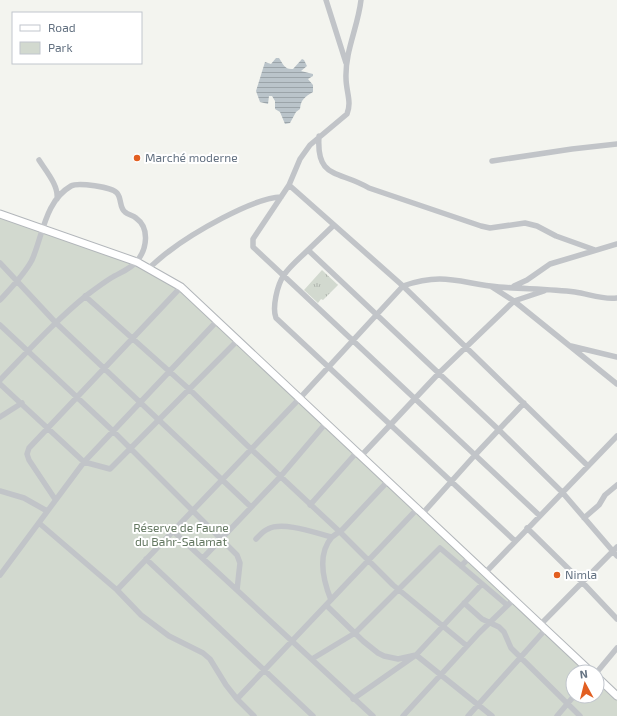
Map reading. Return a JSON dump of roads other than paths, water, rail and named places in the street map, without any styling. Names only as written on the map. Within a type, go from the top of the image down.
[{"type":"main road","points":[[0,214],[137,262],[181,288],[421,511],[485,573],[510,602],[583,664]]},
{"type":"main road","points":[[605,685],[617,696]]},
{"type":"street","points":[[326,0],[346,64]]},
{"type":"street","points":[[361,0],[346,64],[346,79],[350,103],[347,114],[343,120],[319,136],[300,159],[289,185],[253,239],[253,247],[539,515]]},
{"type":"street","points":[[319,136],[318,149],[323,166],[331,172],[355,180],[369,188],[481,226],[490,228],[525,223],[537,226],[556,236],[595,250]]},
{"type":"street","points":[[492,161],[617,144]]},
{"type":"street","points":[[39,160],[48,172],[57,192],[57,199]]},
{"type":"street","points":[[0,300],[18,281],[31,261],[41,228],[57,199],[75,184],[111,189],[116,192],[125,213],[136,217],[141,223],[145,231],[143,249],[137,262],[85,296],[27,351],[1,385],[84,462],[110,469],[238,340]]},
{"type":"street","points":[[289,185],[403,286],[588,466]]},
{"type":"street","points":[[149,268],[168,252],[218,222],[250,205],[274,197],[281,197]]},
{"type":"street","points":[[334,225],[283,276],[274,302],[274,313],[276,318],[451,483],[515,541]]},
{"type":"street","points":[[512,287],[527,280],[550,264],[617,244]]},
{"type":"street","points":[[308,250],[499,430],[562,492],[584,518],[616,551],[583,583],[542,628],[520,658],[468,716]]},
{"type":"street","points":[[0,263],[56,323],[251,508]]},
{"type":"street","points":[[117,590],[300,398],[375,314],[403,286],[422,280],[454,279],[490,286],[577,292],[605,298],[617,298]]},
{"type":"street","points":[[490,286],[514,301],[617,384]]},
{"type":"street","points":[[56,499],[29,460],[29,448],[78,399],[181,288]]},
{"type":"street","points":[[310,505],[358,454],[391,425],[414,398],[465,347],[514,301],[548,290]]},
{"type":"street","points":[[85,296],[189,389],[280,477],[340,532],[398,590],[467,646]]},
{"type":"street","points":[[0,575],[84,462],[217,321]]},
{"type":"street","points":[[0,325],[113,431],[222,538],[239,560],[238,590]]},
{"type":"street","points":[[569,346],[617,357]]},
{"type":"street","points":[[0,417],[22,403]]},
{"type":"street","points":[[237,699],[293,641],[367,560],[451,483],[474,455],[524,403]]},
{"type":"street","points":[[203,558],[280,477],[326,423]]},
{"type":"street","points":[[485,573],[539,515],[617,436]]},
{"type":"street","points":[[331,600],[325,583],[323,561],[324,549],[332,538],[340,532],[388,481]]},
{"type":"street","points":[[584,518],[600,505],[605,495],[617,486]]},
{"type":"street","points":[[0,490],[21,497],[47,512]]},
{"type":"street","points":[[39,523],[117,590],[142,615],[169,636],[203,653],[210,659],[226,685],[237,699],[254,716]]},
{"type":"street","points":[[256,539],[268,528],[274,527],[305,530],[332,538]]},
{"type":"street","points":[[527,528],[617,619]]},
{"type":"street","points":[[173,531],[373,716]]},
{"type":"street","points":[[312,660],[355,633],[440,548],[482,584],[510,602],[489,622],[403,716]]},
{"type":"street","points":[[461,566],[469,558]]},
{"type":"street","points":[[146,559],[264,672],[313,716]]},
{"type":"street","points":[[354,699],[416,655],[482,584]]},
{"type":"street","points":[[464,603],[482,619],[504,632],[510,647],[565,700]]},
{"type":"street","points":[[326,605],[355,633],[384,656],[398,658],[416,655],[492,716]]},
{"type":"street","points":[[604,664],[617,648]]},
{"type":"street","points":[[557,716],[567,704]]},
{"type":"street","points":[[569,704],[580,716]]},
{"type":"place","name":"Marché moderne","points":[[137,158]]},
{"type":"place","name":"Nimla","points":[[557,575]]},
{"type":"park label","name":"Réserve de Faune du Bahr-Salamat","points":[[181,535]]}]
